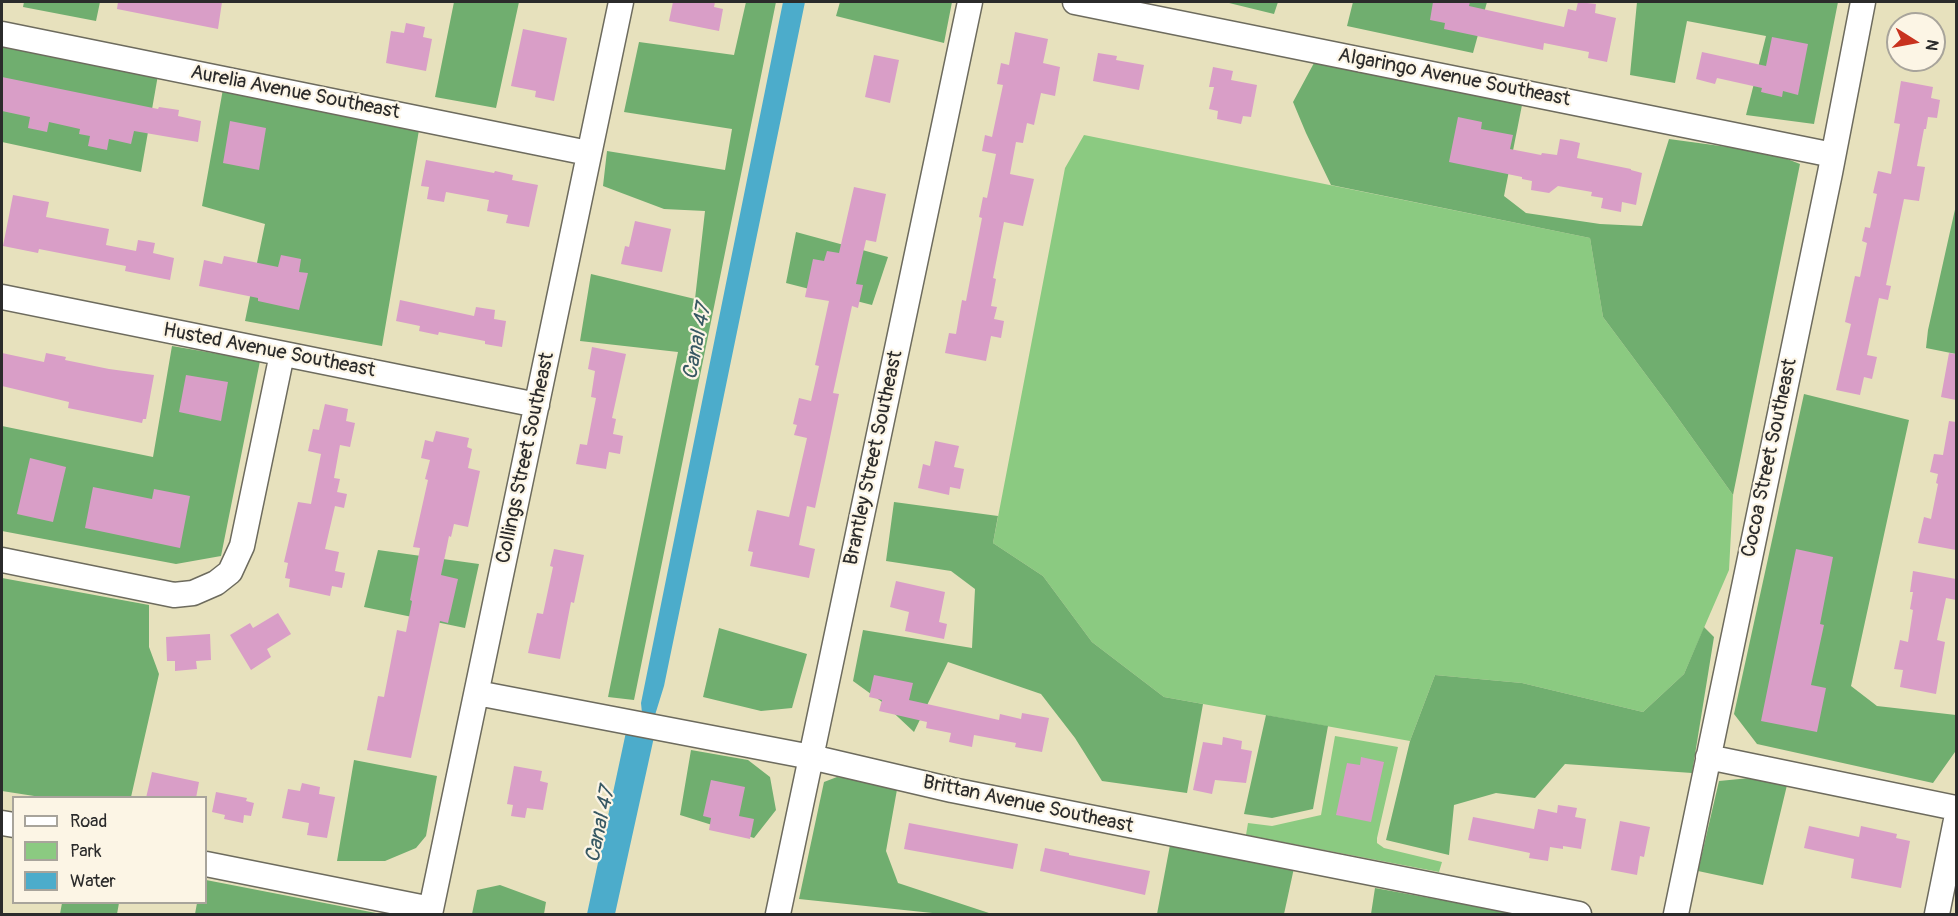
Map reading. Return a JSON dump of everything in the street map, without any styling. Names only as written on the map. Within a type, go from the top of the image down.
[{"type":"street","name":"Collings Street Southeast","points":[[431,912],[621,2]]},
{"type":"street","name":"Brantley Street Southeast","points":[[778,915],[970,2]]},
{"type":"street","name":"Algaringo Avenue Southeast","points":[[1075,2],[1833,155]]},
{"type":"street","name":"Cocoa Street Southeast","points":[[1676,915],[1863,2]]},
{"type":"street","name":"Aurelia Avenue Southeast","points":[[2,34],[588,153]]},
{"type":"street","name":"Husted Avenue Southeast","points":[[2,297],[537,405]]},
{"type":"street","points":[[2,560],[174,595],[194,593],[211,587],[230,572],[242,546],[282,354]]},
{"type":"street","name":"Brittan Avenue Southeast","points":[[477,693],[811,757],[956,791],[1579,915]]},
{"type":"street","points":[[1708,757],[1956,808]]},
{"type":"street","points":[[1936,915],[1956,820]]},
{"type":"street","points":[[207,864],[431,912]]},
{"type":"green space","points":[[24,2],[100,2],[96,21],[23,7]]},
{"type":"green space","points":[[454,2],[519,2],[496,108],[435,97]]},
{"type":"green space","points":[[746,2],[776,2],[634,700],[608,697],[678,352],[580,341],[591,274],[695,299],[705,211],[664,209],[603,186],[607,151],[725,170],[732,129],[624,112],[639,42],[734,55]]},
{"type":"green space","points":[[840,2],[952,2],[944,43],[836,16]]},
{"type":"green space","points":[[1225,2],[1278,2],[1274,14]]},
{"type":"green space","points":[[1353,2],[1487,2],[1473,53],[1347,26]]},
{"type":"green space","points":[[1637,2],[1838,2],[1814,124],[1746,115],[1766,36],[1687,21],[1675,83],[1630,75]]},
{"type":"green space","points":[[2,46],[158,75],[141,172],[2,142]]},
{"type":"green space","points":[[1314,63],[1522,105],[1504,196],[1526,213],[1600,224],[1642,226],[1669,139],[1772,153],[1800,164],[1733,495],[1603,317],[1590,238],[1331,185],[1293,102]]},
{"type":"green space","points":[[223,89],[419,130],[382,346],[245,321],[265,224],[202,206]]},
{"type":"green space","points":[[1084,135],[1590,238],[1603,317],[1733,495],[1729,570],[1684,674],[1643,712],[1522,683],[1435,675],[1410,741],[1164,697],[1092,642],[1043,576],[993,543],[1065,168]]},
{"type":"green space","points":[[1956,205],[1956,354],[1926,348]]},
{"type":"green space","points":[[796,232],[888,257],[872,305],[786,283]]},
{"type":"green space","points":[[172,346],[260,361],[221,556],[176,564],[2,531],[2,426],[153,457]]},
{"type":"green space","points":[[1804,394],[1909,420],[1851,686],[1877,706],[1956,715],[1955,752],[1933,783],[1757,744],[1734,714]]},
{"type":"green space","points":[[894,502],[998,516],[993,543],[1043,576],[1092,642],[1164,697],[1203,704],[1187,793],[1102,781],[1075,738],[1041,694],[948,662],[914,732],[882,702],[853,681],[863,630],[972,648],[975,589],[951,571],[886,561]]},
{"type":"green space","points":[[378,550],[479,564],[465,628],[364,607]]},
{"type":"green space","points":[[2,578],[149,605],[149,647],[159,674],[131,796],[34,796],[2,791]]},
{"type":"green space","points":[[1704,627],[1714,637],[1692,773],[1565,764],[1535,798],[1496,793],[1454,805],[1449,855],[1386,840],[1410,741],[1435,675],[1522,683],[1643,712],[1684,674]]},
{"type":"green space","points":[[719,628],[807,654],[792,708],[761,711],[703,697]]},
{"type":"green space","points":[[1266,715],[1328,726],[1313,809],[1272,818],[1244,814]]},
{"type":"green space","points":[[1335,736],[1398,747],[1377,843],[1384,848],[1442,862],[1439,872],[1246,835],[1248,823],[1272,826],[1321,815]]},
{"type":"green space","points":[[691,750],[748,760],[770,777],[776,810],[754,838],[680,815]]},
{"type":"green space","points":[[354,760],[437,776],[426,836],[416,848],[385,861],[337,861]]},
{"type":"green space","points":[[837,777],[898,784],[886,851],[898,883],[992,914],[942,914],[799,899],[824,782]]},
{"type":"green space","points":[[1750,778],[1788,781],[1763,885],[1698,871],[1719,781]]},
{"type":"green space","points":[[1170,845],[1294,868],[1284,914],[1157,914]]},
{"type":"green space","points":[[207,880],[381,914],[195,914],[197,904],[207,904]]},
{"type":"green space","points":[[500,885],[546,902],[544,914],[472,914],[477,890]]},
{"type":"green space","points":[[1375,888],[1518,914],[1371,914]]},
{"type":"green space","points":[[62,904],[119,904],[117,914],[60,914]]},
{"type":"water","points":[[783,2],[805,2],[664,686],[655,715],[642,713],[641,703]]},
{"type":"water","points":[[626,732],[654,737],[615,914],[587,914]]},
{"type":"building","points":[[118,2],[222,2],[218,29],[117,9]]},
{"type":"building","points":[[673,2],[715,2],[714,7],[723,9],[719,31],[669,21]]},
{"type":"building","points":[[1433,2],[1470,2],[1469,6],[1564,27],[1568,9],[1576,11],[1578,2],[1596,4],[1595,13],[1616,18],[1607,62],[1588,58],[1589,52],[1544,43],[1543,50],[1444,29],[1445,23],[1430,20]]},
{"type":"building","points":[[406,23],[425,27],[423,37],[432,39],[426,71],[386,63],[391,31],[404,33]]},
{"type":"building","points":[[523,29],[567,38],[554,101],[535,97],[536,91],[511,86]]},
{"type":"building","points":[[1015,32],[1048,39],[1043,63],[1060,67],[1055,96],[1041,93],[1034,125],[1027,123],[1023,143],[1016,142],[1010,174],[1034,179],[1023,226],[1004,222],[993,278],[996,279],[991,306],[997,307],[994,319],[1004,321],[1001,338],[991,336],[986,361],[945,353],[949,333],[956,334],[962,300],[966,301],[982,218],[979,217],[983,197],[987,198],[996,154],[982,151],[985,135],[992,137],[1003,85],[997,84],[1001,63],[1009,65]]},
{"type":"building","points":[[1772,37],[1808,44],[1798,95],[1783,91],[1782,97],[1761,92],[1762,88],[1717,78],[1715,84],[1696,79],[1702,52],[1766,66]]},
{"type":"building","points":[[1098,53],[1117,56],[1116,60],[1144,65],[1139,90],[1093,81]]},
{"type":"building","points":[[874,55],[899,60],[890,103],[865,97]]},
{"type":"building","points":[[1213,67],[1233,71],[1231,80],[1257,85],[1251,117],[1243,116],[1241,124],[1217,119],[1218,111],[1209,109],[1214,87],[1209,87]]},
{"type":"building","points":[[2,77],[158,109],[159,107],[179,110],[178,116],[201,121],[198,142],[134,131],[131,144],[109,139],[107,150],[88,146],[90,136],[79,134],[80,129],[49,122],[47,132],[28,128],[30,117],[2,111]]},
{"type":"building","points":[[1901,81],[1933,87],[1931,98],[1940,100],[1937,118],[1928,117],[1926,129],[1924,129],[1917,166],[1925,167],[1919,201],[1904,199],[1886,285],[1891,286],[1888,300],[1879,298],[1867,355],[1877,357],[1872,379],[1864,377],[1860,395],[1836,390],[1851,324],[1845,322],[1855,276],[1860,277],[1867,243],[1862,241],[1865,227],[1870,228],[1877,194],[1873,193],[1878,171],[1891,174],[1900,124],[1894,123]]},
{"type":"building","points":[[1458,117],[1482,122],[1481,129],[1513,135],[1510,149],[1541,155],[1542,153],[1557,155],[1560,139],[1572,141],[1580,143],[1577,158],[1642,173],[1636,205],[1622,202],[1621,212],[1601,208],[1603,198],[1591,196],[1592,192],[1558,186],[1549,193],[1531,190],[1532,181],[1522,179],[1522,177],[1449,162]]},
{"type":"building","points":[[230,121],[266,128],[259,170],[223,163]]},
{"type":"building","points":[[426,160],[513,175],[512,180],[538,185],[529,227],[506,223],[508,215],[487,211],[489,200],[446,192],[444,202],[427,199],[429,187],[421,186]]},
{"type":"building","points":[[854,187],[886,194],[876,242],[866,240],[856,284],[863,285],[858,308],[852,306],[833,393],[839,394],[815,508],[807,506],[799,545],[815,549],[809,578],[750,566],[753,552],[748,551],[757,510],[789,517],[807,438],[794,435],[797,425],[793,424],[799,398],[811,401],[819,366],[815,365],[829,301],[805,297],[813,259],[824,261],[827,251],[839,253]]},
{"type":"building","points":[[13,195],[49,202],[46,217],[109,229],[106,245],[136,251],[138,240],[155,243],[153,253],[174,258],[170,280],[125,271],[126,266],[39,249],[38,253],[3,246]]},
{"type":"building","points":[[635,221],[671,229],[662,272],[621,264],[625,246],[629,247]]},
{"type":"building","points":[[281,255],[301,259],[299,272],[308,273],[299,310],[258,301],[258,298],[199,286],[204,260],[222,264],[224,256],[278,267]]},
{"type":"building","points":[[400,300],[474,316],[476,307],[495,310],[494,319],[506,321],[502,347],[485,344],[485,341],[439,332],[438,335],[419,331],[420,326],[396,321]]},
{"type":"building","points":[[592,347],[626,354],[612,418],[616,419],[613,434],[623,436],[620,454],[609,452],[606,469],[576,464],[580,444],[587,445],[596,398],[591,397],[595,371],[588,369]]},
{"type":"building","points":[[2,353],[44,362],[46,353],[66,357],[65,360],[109,369],[154,375],[146,419],[143,419],[142,423],[68,408],[69,402],[2,386]]},
{"type":"building","points":[[1949,353],[1956,354],[1956,400],[1941,397]]},
{"type":"building","points":[[186,375],[228,382],[221,421],[179,412]]},
{"type":"building","points":[[325,404],[348,409],[346,421],[355,423],[350,447],[340,445],[334,478],[340,479],[337,492],[347,494],[344,508],[335,506],[325,549],[339,552],[335,571],[345,573],[342,588],[332,586],[330,596],[289,587],[290,579],[285,578],[288,563],[284,562],[298,502],[311,504],[321,454],[308,451],[313,429],[319,430]]},
{"type":"building","points":[[1949,421],[1956,422],[1956,550],[1918,543],[1924,517],[1931,519],[1938,474],[1930,472],[1934,454],[1943,455]]},
{"type":"building","points":[[436,431],[469,438],[467,447],[472,449],[468,468],[480,471],[468,527],[454,524],[451,537],[449,536],[441,575],[458,579],[448,623],[440,621],[411,758],[367,750],[378,696],[384,697],[397,630],[406,632],[420,548],[413,547],[428,480],[425,479],[430,460],[421,458],[425,440],[433,442]]},
{"type":"building","points":[[935,441],[959,446],[954,467],[964,469],[960,489],[950,487],[949,495],[918,488],[923,464],[930,466]]},
{"type":"building","points":[[30,458],[66,467],[53,522],[17,514]]},
{"type":"building","points":[[93,487],[152,499],[154,489],[190,496],[180,548],[85,528]]},
{"type":"building","points":[[554,549],[584,555],[574,603],[571,602],[560,659],[528,653],[537,613],[543,614],[553,567],[550,566]]},
{"type":"building","points":[[1796,549],[1833,557],[1820,624],[1824,625],[1811,685],[1826,688],[1817,732],[1761,721]]},
{"type":"building","points":[[1913,571],[1956,579],[1956,600],[1946,598],[1937,640],[1945,642],[1936,694],[1900,687],[1903,670],[1894,669],[1900,640],[1908,642],[1913,610],[1910,609],[1913,592],[1910,592]]},
{"type":"building","points":[[896,581],[945,592],[939,622],[947,624],[944,639],[905,631],[909,612],[890,607]]},
{"type":"building","points":[[278,613],[291,634],[267,649],[271,657],[251,670],[230,635],[250,623],[253,628]]},
{"type":"building","points":[[210,634],[211,660],[196,661],[197,669],[175,671],[175,661],[167,661],[166,637]]},
{"type":"building","points":[[874,675],[913,683],[909,700],[999,720],[1000,714],[1021,719],[1022,713],[1049,718],[1042,752],[1015,747],[1016,743],[974,735],[972,747],[949,742],[951,733],[926,728],[927,722],[879,711],[882,700],[869,697]]},
{"type":"building","points":[[1223,737],[1242,741],[1241,749],[1252,751],[1246,783],[1215,780],[1212,794],[1193,790],[1203,742],[1222,745]]},
{"type":"building","points":[[1361,757],[1384,762],[1371,822],[1336,815],[1347,763],[1360,765]]},
{"type":"building","points":[[514,766],[542,771],[540,781],[548,783],[543,810],[527,808],[525,818],[511,816],[513,805],[507,804]]},
{"type":"building","points":[[152,772],[199,782],[196,796],[146,796]]},
{"type":"building","points":[[711,780],[745,787],[739,816],[754,819],[750,839],[709,830],[711,818],[703,816]]},
{"type":"building","points":[[302,783],[320,787],[319,794],[335,797],[327,838],[307,835],[309,823],[282,818],[288,789],[300,791]]},
{"type":"building","points":[[216,792],[247,798],[246,801],[254,803],[251,816],[244,815],[243,823],[224,819],[225,815],[212,812]]},
{"type":"building","points":[[1558,805],[1577,808],[1575,817],[1586,819],[1581,849],[1563,846],[1563,849],[1550,847],[1548,861],[1529,858],[1530,853],[1468,840],[1473,817],[1534,829],[1538,809],[1557,813]]},
{"type":"building","points":[[1620,821],[1650,827],[1644,857],[1640,856],[1637,875],[1611,870]]},
{"type":"building","points":[[909,823],[1018,844],[1013,869],[904,849]]},
{"type":"building","points":[[1809,826],[1859,837],[1861,826],[1897,834],[1896,838],[1910,841],[1901,888],[1851,878],[1854,859],[1804,848]]},
{"type":"building","points":[[1045,848],[1150,871],[1145,895],[1040,871]]},
{"type":"water label","name":"Canal 47","points":[[698,342]]},
{"type":"water label","name":"Canal 47","points":[[601,825]]}]
